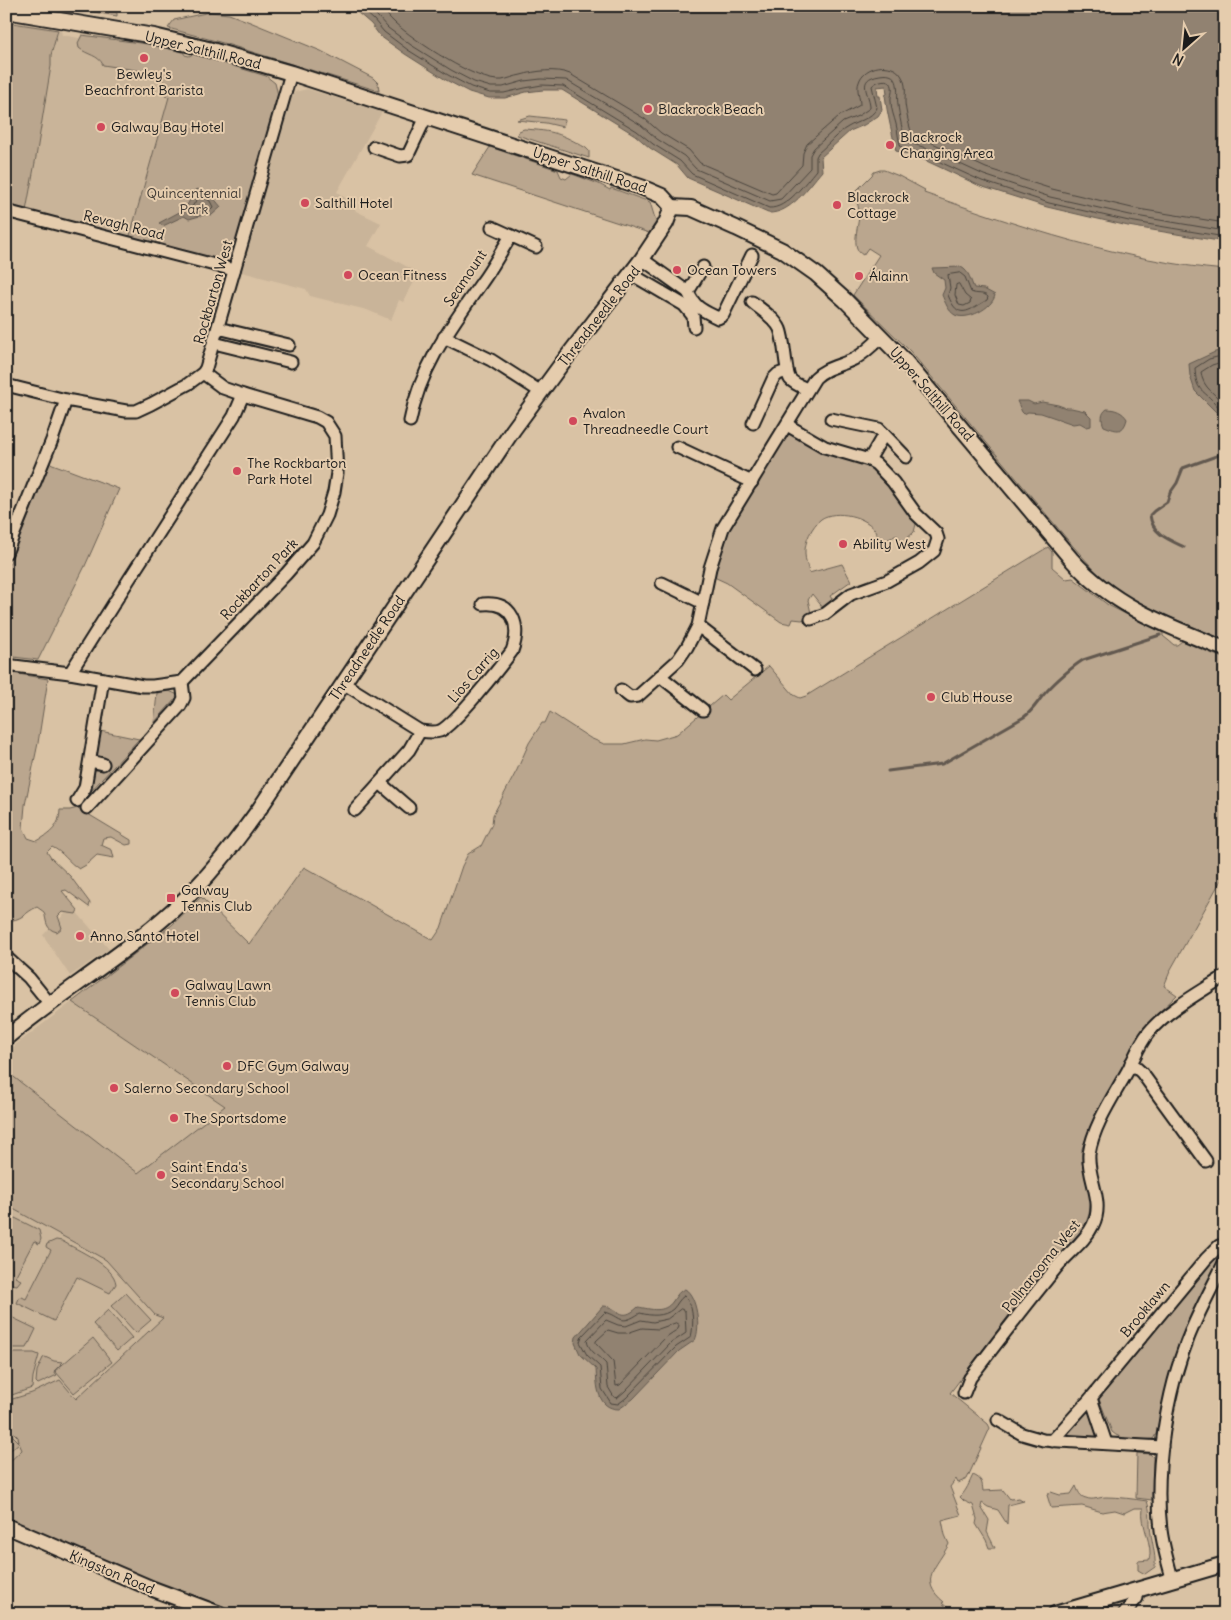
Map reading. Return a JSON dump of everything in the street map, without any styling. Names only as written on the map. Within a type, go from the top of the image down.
[{"type":"main road","name":"Upper Salthill Road","points":[[6,11],[154,36],[208,49],[291,73],[641,187],[662,196],[672,206],[691,208],[704,213],[782,250],[816,274],[882,337],[939,400],[1072,560],[1094,582],[1126,606],[1225,649]]},
{"type":"main road","name":"Threadneedle Road","points":[[6,1038],[173,910],[207,877],[234,844],[540,392],[642,259],[665,224],[672,206]]},
{"type":"main road","name":"Kingston Road","points":[[6,1526],[147,1587],[220,1614]]},
{"type":"main road","points":[[1055,1614],[1172,1578],[1225,1564]]},
{"type":"street","name":"Rockbarton West","points":[[203,373],[214,343],[291,73]]},
{"type":"street","points":[[374,147],[400,156],[408,155],[426,117]]},
{"type":"street","name":"Revagh Road","points":[[6,211],[234,270]]},
{"type":"street","points":[[492,227],[536,247]]},
{"type":"street","name":"Seamount","points":[[410,421],[412,409],[428,367],[444,337],[484,280],[511,236]]},
{"type":"street","points":[[642,259],[688,292],[697,308],[718,318],[723,314],[752,255]]},
{"type":"street","points":[[688,292],[703,266]]},
{"type":"street","points":[[631,274],[684,305],[693,316],[694,327]]},
{"type":"street","points":[[752,302],[777,324],[780,329],[789,378],[807,389]]},
{"type":"street","points":[[218,328],[288,345]]},
{"type":"street","points":[[444,337],[496,363],[540,392]]},
{"type":"street","points":[[621,690],[634,697],[640,694],[683,654],[698,626],[710,568],[719,537],[729,517],[787,425],[807,389],[819,374],[861,355],[882,337]]},
{"type":"street","points":[[214,343],[291,362]]},
{"type":"street","points":[[753,423],[773,379],[778,374],[787,371]]},
{"type":"street","points":[[6,386],[66,400],[126,411],[136,411],[188,384],[203,373]]},
{"type":"street","name":"Rockbarton Park","points":[[182,682],[313,543],[334,492],[337,473],[336,441],[332,430],[326,422],[316,417],[223,388],[203,373]]},
{"type":"street","points":[[70,673],[234,416],[243,395]]},
{"type":"street","points":[[6,553],[45,458],[66,400]]},
{"type":"street","points":[[831,419],[872,426],[879,429],[906,457]]},
{"type":"street","points":[[787,425],[825,447],[869,460],[893,482],[916,514],[936,533],[937,545],[929,556],[919,563],[887,581],[851,594],[825,614],[811,619]]},
{"type":"street","points":[[869,460],[884,434]]},
{"type":"street","points":[[677,447],[752,482]]},
{"type":"street","points":[[662,583],[703,603]]},
{"type":"street","name":"Lios Carrig","points":[[420,731],[438,731],[447,726],[512,651],[516,641],[516,631],[515,621],[511,614],[498,605],[483,604]]},
{"type":"street","points":[[698,626],[755,670]]},
{"type":"street","points":[[6,665],[153,686],[182,682],[184,698],[180,706],[87,808]]},
{"type":"street","points":[[660,676],[703,710]]},
{"type":"street","points":[[77,801],[85,788],[103,679]]},
{"type":"street","points":[[343,683],[420,731],[409,750],[355,810]]},
{"type":"street","points":[[90,761],[103,764]]},
{"type":"street","points":[[380,783],[408,808]]},
{"type":"street","points":[[6,957],[29,978],[50,1004]]},
{"type":"street","name":"Pollnarooma West","points":[[964,1393],[970,1378],[1058,1266],[1076,1248],[1094,1224],[1097,1210],[1097,1195],[1089,1168],[1089,1153],[1095,1132],[1149,1032],[1191,998],[1225,976]]},
{"type":"street","points":[[1131,1063],[1142,1074],[1206,1160]]},
{"type":"street","name":"Brooklawn","points":[[1052,1440],[1091,1398],[1206,1258],[1219,1246],[1225,1245]]},
{"type":"street","points":[[1172,1578],[1160,1521],[1162,1447],[1169,1401],[1188,1337],[1225,1261]]},
{"type":"street","points":[[1091,1398],[1106,1443]]},
{"type":"street","points":[[998,1420],[1031,1438],[1162,1447]]},
{"type":"street","points":[[1124,1614],[1137,1598],[1138,1589]]},
{"type":"shaded area","name":"Galway Bay Hotel","points":[[58,30],[61,30],[62,35],[79,38],[82,35],[86,35],[147,44],[183,52],[129,239],[26,211],[51,66],[51,55]]},
{"type":"shaded area","name":"Salthill Hotel","points":[[307,89],[382,112],[337,192],[351,202],[356,211],[381,223],[368,246],[419,273],[403,302],[399,300],[391,320],[367,310],[310,296],[306,289],[238,271],[251,236],[257,205],[269,172],[288,104],[295,92]]},
{"type":"shaded area","points":[[72,907],[109,949],[70,976],[43,935]]},
{"type":"shaded area","name":"Saint Enda's Secondary School","points":[[72,1002],[225,1106],[316,1177],[6,1465],[6,1052]]},
{"type":"green space","points":[[59,6],[105,7],[117,13],[117,16]]},
{"type":"green space","points":[[210,12],[229,14],[321,51],[373,78],[378,83],[379,91],[168,28],[174,20]]},
{"type":"green space","points":[[6,22],[58,30],[51,55],[51,66],[26,211],[6,207]]},
{"type":"green space","name":"Quincentennial Park","points":[[82,35],[147,44],[183,52],[189,56],[193,54],[266,76],[275,83],[278,95],[232,266],[129,239],[169,97],[165,96],[166,88],[160,76],[149,72],[103,65],[99,59],[79,48],[78,43]]},
{"type":"green space","points":[[530,116],[565,120],[563,127],[517,120]]},
{"type":"green space","points":[[524,129],[550,132],[570,139],[589,151],[589,158],[517,135],[519,131]]},
{"type":"green space","points":[[490,147],[558,170],[561,177],[566,179],[572,174],[610,190],[611,188],[650,202],[656,222],[649,233],[472,175]]},
{"type":"green space","points":[[880,170],[899,176],[925,190],[924,193],[1072,241],[1148,259],[1186,266],[1225,270],[1225,640],[1163,614],[1123,594],[1098,574],[910,351],[853,295],[879,255],[868,248],[863,255],[857,247],[856,235],[859,212],[855,192],[874,172]]},
{"type":"green space","points":[[789,434],[795,434],[866,464],[877,471],[888,483],[916,524],[914,532],[902,543],[897,535],[878,544],[876,532],[872,526],[859,518],[842,514],[827,516],[821,519],[807,539],[805,556],[809,573],[842,564],[851,581],[830,596],[834,602],[824,609],[812,594],[808,600],[811,613],[809,617],[802,620],[793,619],[791,624],[781,622],[727,583],[714,577],[731,525],[784,438]]},
{"type":"green space","points":[[50,463],[119,489],[85,566],[38,660],[6,656],[6,572]]},
{"type":"green space","points":[[1048,547],[1052,552],[1052,567],[1066,579],[1073,578],[1108,605],[1163,633],[1163,636],[1174,645],[1182,641],[1225,659],[1225,873],[1171,969],[1164,986],[1177,995],[1143,1028],[1106,1096],[1103,1106],[1084,1143],[1082,1163],[1091,1200],[1085,1226],[1035,1281],[950,1393],[988,1424],[990,1428],[967,1479],[958,1483],[956,1479],[950,1487],[961,1515],[942,1520],[949,1544],[932,1573],[931,1580],[936,1594],[952,1614],[252,1614],[218,1607],[182,1594],[6,1520],[6,1465],[22,1450],[19,1443],[6,1454],[6,1429],[19,1442],[18,1437],[6,1425],[6,1401],[32,1393],[60,1380],[76,1399],[163,1318],[155,1315],[106,1260],[6,1205],[6,1071],[138,1173],[225,1106],[72,1002],[172,925],[201,897],[249,944],[304,867],[433,940],[441,928],[462,866],[468,854],[481,846],[492,824],[493,815],[529,743],[542,723],[545,723],[550,712],[590,738],[604,744],[624,744],[645,739],[656,740],[677,734],[723,695],[728,700],[769,666],[794,695],[800,698]]},
{"type":"green space","points":[[6,672],[48,679],[38,743],[25,805],[23,828],[28,838],[37,841],[50,832],[58,821],[60,810],[78,808],[131,840],[131,844],[126,845],[111,837],[103,838],[101,845],[112,850],[114,858],[97,855],[79,869],[52,847],[47,852],[70,876],[90,903],[89,907],[66,890],[62,891],[78,910],[76,914],[62,912],[58,916],[62,928],[57,932],[48,927],[44,912],[37,907],[15,920],[6,920]]},
{"type":"green space","points":[[169,691],[176,694],[177,697],[154,723],[157,693]]},
{"type":"green space","points":[[100,731],[139,739],[90,792],[91,777],[95,770],[105,770],[107,760],[99,758],[96,753]]},
{"type":"green space","points":[[15,1218],[39,1230],[41,1239],[39,1244],[34,1241],[15,1277],[21,1280],[17,1285],[6,1283],[6,1234],[10,1226],[6,1222]]},
{"type":"green space","points":[[56,1240],[62,1241],[102,1264],[114,1277],[116,1284],[110,1293],[77,1277],[54,1321],[17,1303],[20,1296],[26,1299],[51,1250],[46,1247],[47,1244]]},
{"type":"green space","points":[[1223,1251],[1180,1339],[1156,1434],[1153,1439],[1143,1440],[1116,1435],[1112,1432],[1099,1399],[1102,1391],[1205,1268]]},
{"type":"green space","points":[[126,1293],[151,1320],[136,1333],[111,1306]]},
{"type":"green space","points":[[108,1310],[132,1338],[117,1351],[93,1324]]},
{"type":"green space","points":[[7,1315],[36,1329],[27,1348],[6,1348]]},
{"type":"green space","points":[[93,1338],[112,1362],[74,1393],[55,1371]]},
{"type":"green space","points":[[6,1353],[34,1353],[39,1355],[32,1388],[6,1397]]},
{"type":"green space","points":[[45,1357],[63,1362],[54,1371],[57,1375],[38,1384],[36,1382],[37,1371]]},
{"type":"green space","points":[[1090,1411],[1100,1438],[1068,1436],[1076,1421]]},
{"type":"green space","points":[[1137,1453],[1150,1454],[1153,1457],[1152,1500],[1136,1498]]},
{"type":"green space","points":[[973,1475],[981,1481],[983,1491],[1003,1490],[1010,1499],[1019,1498],[1024,1501],[1008,1505],[1007,1524],[998,1510],[982,1503],[981,1507],[989,1520],[987,1532],[995,1548],[989,1548],[976,1524],[977,1519],[973,1505],[960,1497]]},
{"type":"green space","points":[[1076,1486],[1081,1495],[1089,1499],[1111,1497],[1147,1501],[1155,1567],[1145,1574],[1138,1570],[1138,1561],[1149,1560],[1150,1554],[1149,1542],[1143,1522],[1143,1508],[1134,1508],[1124,1513],[1115,1510],[1102,1512],[1082,1506],[1051,1508],[1047,1495],[1051,1492],[1060,1495],[1071,1494]]},
{"type":"green space","points":[[1130,1599],[1129,1604],[1118,1614],[1080,1614]]},
{"type":"water","points":[[357,6],[1225,6],[1225,242],[1128,226],[1047,207],[980,186],[918,157],[896,151],[888,116],[885,95],[887,94],[886,86],[877,87],[882,110],[878,116],[850,131],[821,157],[822,171],[805,192],[792,204],[776,212],[768,213],[688,178],[677,165],[650,148],[635,135],[562,90],[526,92],[505,98],[489,98],[469,92],[446,80],[380,36],[371,24],[357,12]]},
{"type":"water","points":[[196,189],[210,195],[221,207],[212,215],[207,214],[189,219],[184,216],[163,226],[159,223],[185,209]]},
{"type":"water","points":[[961,267],[968,274],[974,288],[984,289],[995,295],[985,309],[966,316],[955,315],[949,309],[942,295],[945,288],[944,280],[934,273],[932,268]]},
{"type":"water","points":[[1225,350],[1225,421],[1195,391],[1190,376],[1189,364],[1215,352]]},
{"type":"water","points":[[1017,401],[1028,401],[1034,404],[1042,402],[1085,411],[1091,417],[1091,426],[1087,427],[1080,423],[1073,424],[1041,413],[1028,412],[1024,414]]},
{"type":"water","points":[[1107,409],[1118,411],[1127,419],[1121,429],[1115,430],[1104,426],[1102,417]]},
{"type":"water","points":[[685,1289],[692,1298],[697,1313],[698,1328],[695,1340],[679,1351],[633,1399],[619,1409],[606,1405],[602,1401],[598,1389],[596,1369],[580,1354],[575,1343],[576,1337],[603,1306],[623,1314],[632,1312],[638,1307],[666,1308]]},
{"type":"waterway","points":[[1184,547],[1162,536],[1151,522],[1150,515],[1167,502],[1183,468],[1219,455],[1225,448]]},
{"type":"waterway","points":[[888,771],[942,764],[1024,717],[1055,683],[1083,660],[1160,635]]},
{"type":"place","name":"Bewley's Beachfront Barista","points":[[144,58]]},
{"type":"place","name":"Blackrock Beach","points":[[648,109]]},
{"type":"place","name":"Galway Bay Hotel","points":[[101,127]]},
{"type":"place","name":"Blackrock Changing Area","points":[[890,145]]},
{"type":"place","name":"Salthill Hotel","points":[[305,203]]},
{"type":"place","name":"Blackrock Cottage","points":[[837,205]]},
{"type":"place","name":"Ocean Towers","points":[[677,270]]},
{"type":"place","name":"Ocean Fitness","points":[[348,275]]},
{"type":"place","name":"Álainn","points":[[859,276]]},
{"type":"place","name":"Avalon Threadneedle Court","points":[[573,421]]},
{"type":"place","name":"The Rockbarton Park Hotel","points":[[237,471]]},
{"type":"place","name":"Ability West","points":[[843,544]]},
{"type":"place","name":"Club House","points":[[931,697]]},
{"type":"place","name":"Galway Tennis Club","points":[[171,898]]},
{"type":"place","name":"Anno Santo Hotel","points":[[80,936]]},
{"type":"place","name":"Galway Lawn Tennis Club","points":[[175,993]]},
{"type":"place","name":"DFC Gym Galway","points":[[227,1066]]},
{"type":"place","name":"Salerno Secondary School","points":[[114,1088]]},
{"type":"place","name":"The Sportsdome","points":[[174,1118]]},
{"type":"place","name":"Saint Enda's Secondary School","points":[[161,1175]]}]
